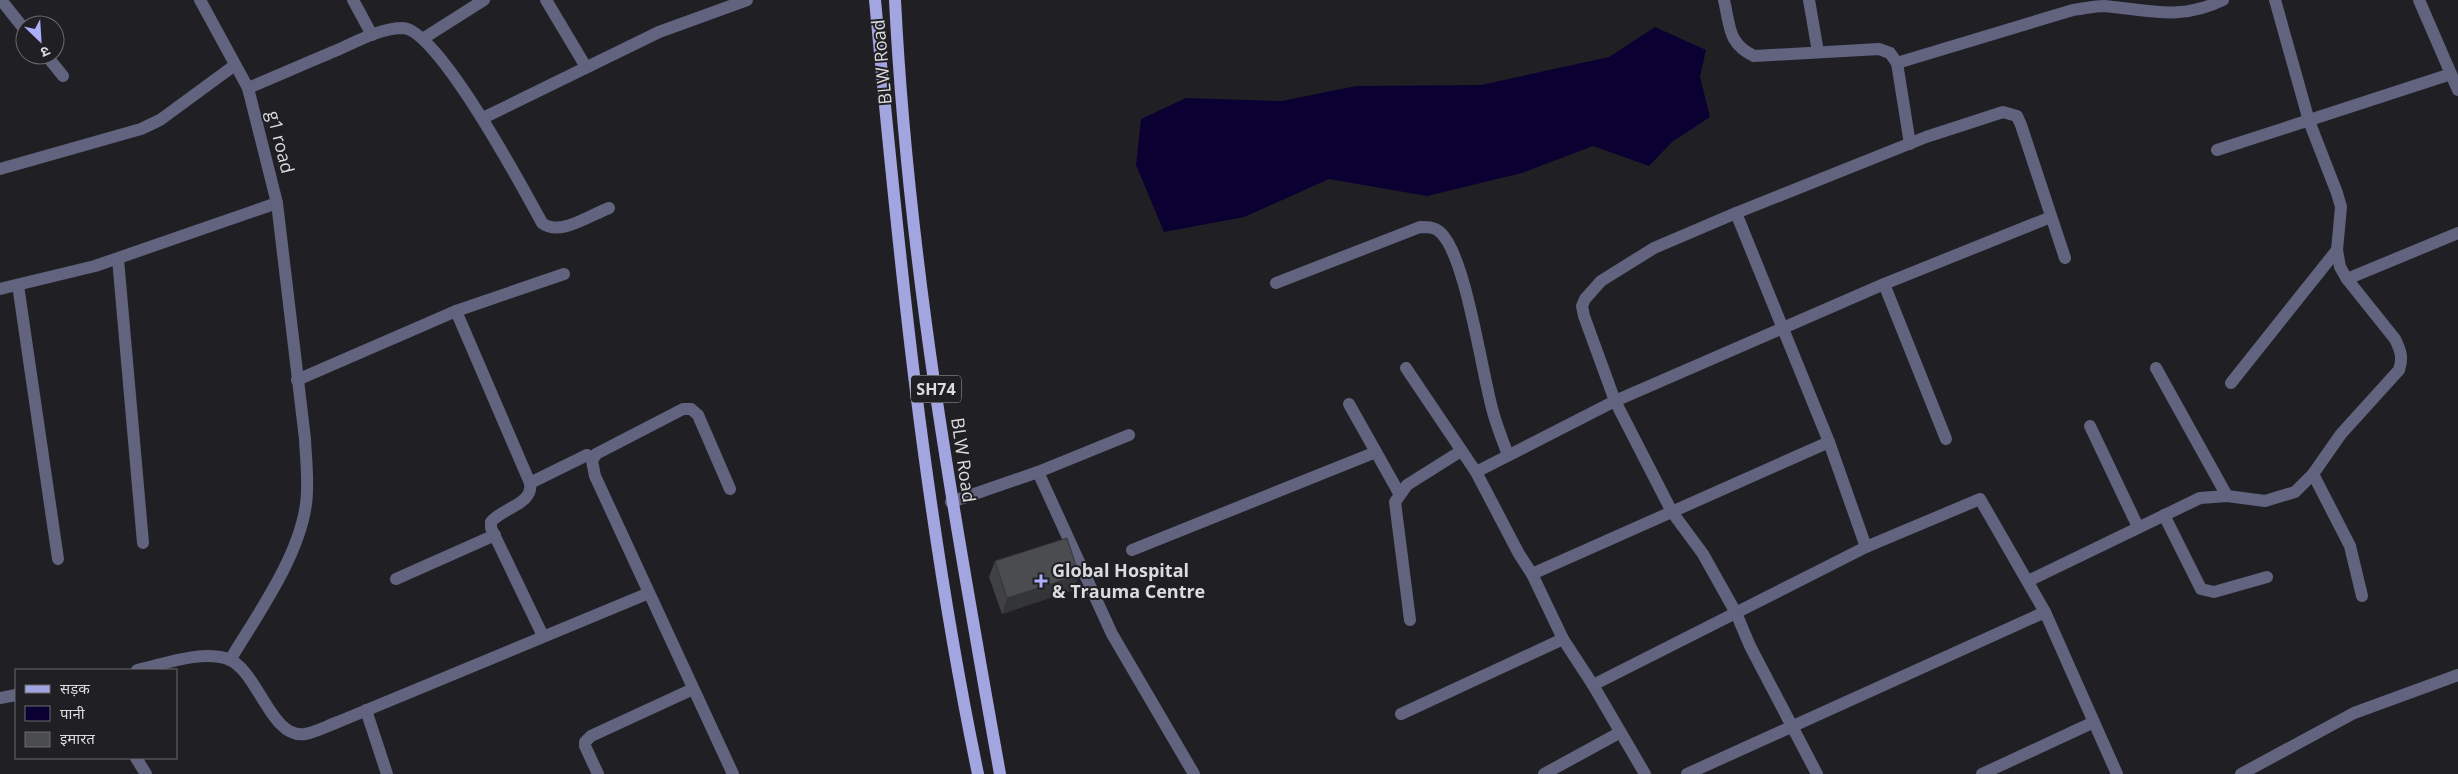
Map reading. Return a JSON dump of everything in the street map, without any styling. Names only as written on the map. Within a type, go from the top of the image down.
[{"type":"main road","name":"SH74","points":[[875,0],[894,208],[934,521],[960,687],[978,774]]},
{"type":"main road","name":"BLW Road","points":[[895,0],[916,246],[951,502],[1000,774]]},
{"type":"street","points":[[1,0],[15,18]]},
{"type":"street","name":"g1 road","points":[[200,0],[248,88],[277,203],[307,477],[306,506],[296,541],[278,578],[230,660]]},
{"type":"street","points":[[353,0],[372,35]]},
{"type":"street","points":[[424,38],[484,0]]},
{"type":"street","points":[[546,0],[586,67]]},
{"type":"street","points":[[483,118],[659,32],[746,0]]},
{"type":"street","points":[[1724,0],[1732,36],[1741,49],[1754,56],[1878,49],[1890,53],[1896,63],[1910,144]]},
{"type":"street","points":[[1809,0],[1818,52]]},
{"type":"street","points":[[1896,63],[2073,10],[2102,6],[2170,14],[2206,8],[2224,0]]},
{"type":"street","points":[[2028,581],[2200,498],[2228,496],[2266,502],[2295,492],[2313,474],[2341,434],[2399,370],[2402,361],[2401,351],[2395,340],[2347,279],[2340,267],[2337,250],[2341,208],[2337,193],[2308,121],[2275,0]]},
{"type":"street","points":[[2419,0],[2458,90]]},
{"type":"street","points":[[248,88],[372,35],[405,28],[424,38],[483,118],[542,223],[549,228],[558,229],[608,208]]},
{"type":"street","points":[[54,65],[63,76]]},
{"type":"street","points":[[0,169],[141,129],[160,120],[234,65]]},
{"type":"street","points":[[2218,150],[2451,74]]},
{"type":"street","points":[[1817,774],[1750,646],[1736,613],[1703,554],[1672,512],[1615,401],[1584,316],[1582,306],[1585,299],[1601,281],[1654,248],[1736,212],[1910,144],[2003,112],[2016,116],[2020,125],[2065,258]]},
{"type":"street","points":[[0,289],[118,259],[277,203]]},
{"type":"street","points":[[1736,212],[1829,442],[1866,547]]},
{"type":"street","points":[[1476,472],[1615,401],[1884,284],[2051,217]]},
{"type":"street","points":[[1276,282],[1420,227],[1433,227],[1451,248],[1467,298],[1493,412],[1508,455]]},
{"type":"street","points":[[2347,279],[2458,233]]},
{"type":"street","points":[[2230,383],[2337,250]]},
{"type":"street","points":[[118,259],[144,543]]},
{"type":"street","points":[[297,380],[456,311],[564,274]]},
{"type":"street","points":[[1884,284],[1946,439]]},
{"type":"street","points":[[18,285],[58,559]]},
{"type":"street","points":[[456,311],[530,483],[531,490],[528,497],[496,516],[491,522],[495,535],[543,636]]},
{"type":"street","points":[[1406,368],[1476,472],[1519,554],[1532,574],[1563,639],[1593,685],[1619,733],[1645,774]]},
{"type":"street","points":[[2156,368],[2228,496]]},
{"type":"street","points":[[1349,404],[1399,493]]},
{"type":"street","points":[[730,489],[698,415],[691,409],[683,409],[596,454],[592,460],[595,476],[731,774]]},
{"type":"street","points":[[2090,426],[2138,527]]},
{"type":"street","points":[[951,502],[1038,472],[1129,435]]},
{"type":"street","points":[[1532,574],[1829,442]]},
{"type":"street","points":[[1410,620],[1395,502],[1399,493],[1406,485],[1461,451]]},
{"type":"street","points":[[1132,550],[1376,452]]},
{"type":"street","points":[[530,483],[587,456]]},
{"type":"street","points":[[1038,472],[1112,634],[1194,774]]},
{"type":"street","points":[[2313,474],[2350,546],[2362,596]]},
{"type":"street","points":[[1593,685],[1866,547],[1980,499],[2045,612],[2117,774]]},
{"type":"street","points":[[2164,515],[2201,589],[2214,592],[2267,577]]},
{"type":"street","points":[[396,579],[495,535]]},
{"type":"street","points":[[141,669],[190,658],[211,656],[230,660],[251,679],[281,726],[291,732],[303,734],[366,710],[649,593]]},
{"type":"street","points":[[1687,774],[2045,612]]},
{"type":"street","points":[[1401,714],[1563,639]]},
{"type":"street","points":[[2241,774],[2354,713],[2458,675]]},
{"type":"street","points":[[598,774],[585,746],[585,742],[591,736],[693,689]]},
{"type":"street","points":[[0,698],[15,695]]},
{"type":"street","points":[[366,710],[387,774]]},
{"type":"street","points":[[1982,774],[2094,722]]},
{"type":"street","points":[[1544,774],[1619,733]]},
{"type":"street","points":[[137,759],[146,774]]},
{"type":"water","points":[[1655,27],[1706,50],[1700,77],[1710,117],[1672,142],[1649,166],[1593,146],[1522,173],[1427,196],[1329,179],[1244,217],[1164,232],[1136,165],[1141,119],[1186,98],[1282,101],[1356,86],[1481,85],[1609,57]]},
{"type":"building","points":[[1067,538],[1079,575],[1007,598],[995,561]]},
{"type":"place","name":"Global Hospital & Trauma Centre","points":[[1041,581]]}]
